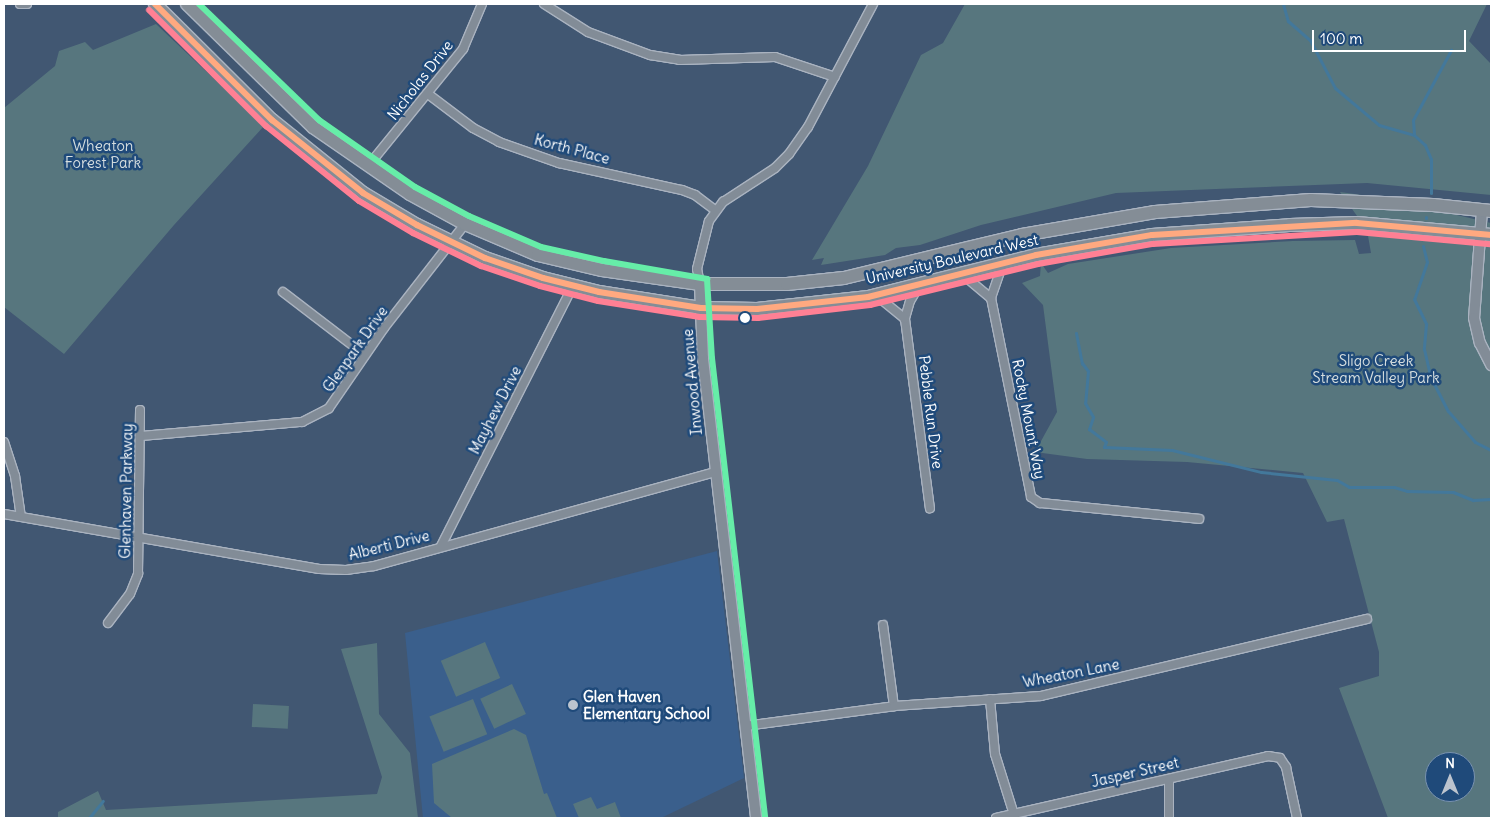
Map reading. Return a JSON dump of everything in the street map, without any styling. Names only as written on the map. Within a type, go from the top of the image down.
[{"type":"main road","name":"University Boulevard West","points":[[155,4],[272,120],[314,155],[363,192],[452,243],[485,258],[573,286],[700,308],[808,306],[920,286],[1003,263],[1152,235],[1231,228],[1358,223],[1485,234]]},
{"type":"main road","name":"University Boulevard West","points":[[187,4],[313,127],[368,166],[465,224],[538,255],[602,270],[700,284],[787,284],[844,278],[1022,235],[1155,212],[1311,200],[1486,211]]},
{"type":"street","points":[[20,4],[27,4]]},
{"type":"street","name":"Nicholas Drive","points":[[368,166],[463,49],[482,4]]},
{"type":"street","points":[[544,4],[588,32],[650,55],[680,60],[775,56],[835,78]]},
{"type":"street","name":"Inwood Avenue","points":[[756,818],[703,358],[700,284],[696,270],[700,249],[716,211],[789,154],[808,127],[873,4]]},
{"type":"street","name":"Korth Place","points":[[428,94],[473,128],[499,142],[559,163],[682,190],[695,195],[716,211]]},
{"type":"street","points":[[1486,211],[1485,234],[1474,318],[1480,343],[1491,365]]},
{"type":"street","name":"Glenpark Drive","points":[[141,436],[302,422],[315,417],[338,400],[365,355],[465,224]]},
{"type":"street","points":[[962,274],[991,298],[1003,263]]},
{"type":"street","name":"Mayhew Drive","points":[[441,546],[573,286]]},
{"type":"street","name":"Pebble Run Drive","points":[[920,286],[910,301],[905,319],[930,508]]},
{"type":"street","points":[[283,292],[365,355]]},
{"type":"street","points":[[868,296],[883,301],[905,319]]},
{"type":"street","name":"Rocky Mount Way","points":[[991,298],[1031,496],[1040,503],[1199,519]]},
{"type":"street","name":"Glenhaven Parkway","points":[[108,623],[130,594],[138,574],[140,538],[140,410]]},
{"type":"street","points":[[4,442],[15,476],[21,517]]},
{"type":"street","name":"Alberti Drive","points":[[4,514],[337,570],[374,566],[441,546],[716,472]]},
{"type":"street","name":"Wheaton Lane","points":[[745,726],[894,706],[1042,696],[1367,619]]},
{"type":"street","points":[[883,625],[894,706]]},
{"type":"street","points":[[990,699],[995,754],[1014,816]]},
{"type":"street","name":"Jasper Street","points":[[996,818],[1014,816],[1268,756],[1280,758],[1286,768],[1297,818]]},
{"type":"street","points":[[1169,779],[1169,818]]},
{"type":"shaded area","name":"Glen Haven Elementary School","points":[[717,551],[744,778],[661,818],[423,818],[405,633]]},
{"type":"green space","points":[[965,4],[1487,4],[1469,41],[1491,64],[1491,195],[1367,183],[1116,193],[981,225],[920,245],[896,248],[885,255],[821,265],[824,258],[812,260],[868,166],[921,55],[943,43]]},
{"type":"green space","name":"Wheaton Forest Park","points":[[156,24],[264,126],[174,225],[64,354],[4,307],[4,108],[55,66],[59,51],[85,42],[93,50]]},
{"type":"green space","name":"Sligo Creek Stream Valley Park","points":[[1340,192],[1384,198],[1491,223],[1491,818],[1388,818],[1339,688],[1379,676],[1379,652],[1344,519],[1327,522],[1303,473],[1187,462],[1087,459],[1035,452],[1057,412],[1043,305],[1022,283],[1040,276],[1041,263],[1048,273],[1068,264],[1171,248],[1293,241],[1355,240],[1359,254],[1371,253],[1367,230]]},
{"type":"green space","points":[[485,642],[500,678],[456,697],[441,661]]},
{"type":"green space","points":[[377,643],[379,714],[410,753],[418,818],[58,818],[58,812],[98,791],[106,810],[377,794],[382,777],[341,649]]},
{"type":"green space","points":[[512,684],[526,714],[494,729],[480,699]]},
{"type":"green space","points":[[473,699],[487,734],[444,752],[429,717]]},
{"type":"green space","points":[[253,704],[289,706],[288,729],[252,727]]},
{"type":"green space","points":[[514,729],[526,735],[544,794],[547,793],[557,818],[452,818],[434,803],[432,764]]},
{"type":"green space","points":[[591,797],[597,809],[615,802],[621,818],[579,818],[573,804]]},
{"type":"waterway","points":[[1283,4],[1288,21],[1310,40],[1335,88],[1379,125],[1414,135],[1425,145],[1431,159],[1431,193]]},
{"type":"waterway","points":[[1414,134],[1413,120],[1451,50]]},
{"type":"waterway","points":[[1423,246],[1427,262],[1414,299],[1426,324],[1424,349],[1430,376],[1448,411],[1475,442],[1491,450]]},
{"type":"waterway","points":[[1076,333],[1082,363],[1088,371],[1085,403],[1093,417],[1089,429],[1106,442],[1104,447],[1172,450],[1261,472],[1337,480],[1349,487],[1394,487],[1407,491],[1453,492],[1473,500],[1491,499]]},
{"type":"waterway","points":[[89,818],[103,801]]},
{"type":"transit line","points":[[155,4],[272,120],[363,193],[417,225],[485,258],[543,278],[599,292],[701,308],[757,309],[868,297],[1036,255],[1152,235],[1357,223],[1491,235]]},
{"type":"transit line","points":[[199,4],[319,120],[415,187],[469,216],[541,247],[604,261],[707,279],[712,358],[765,817]]},
{"type":"transit line","points":[[149,10],[266,126],[359,201],[413,233],[481,266],[540,286],[598,301],[700,317],[758,318],[870,305],[1038,264],[1153,244],[1357,232],[1490,244]]},
{"type":"place","name":"Glen Haven Elementary School","points":[[573,705]]}]
